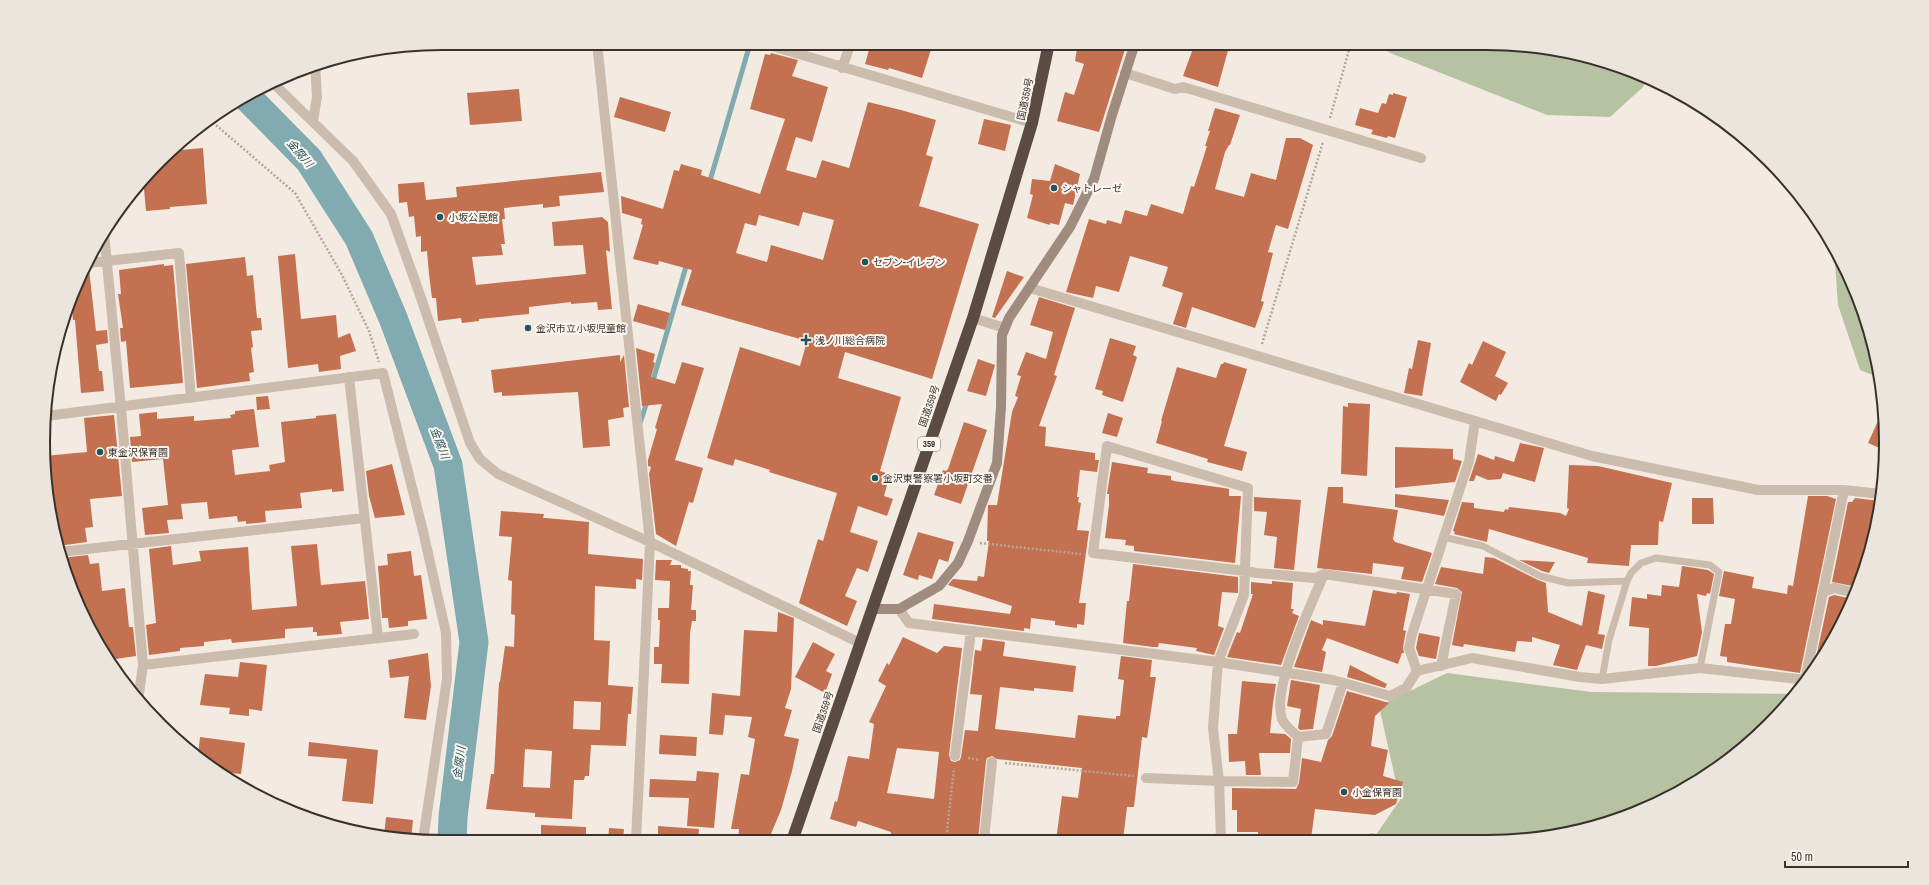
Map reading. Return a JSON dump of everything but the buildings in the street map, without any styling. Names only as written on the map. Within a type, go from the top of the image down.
[{"type":"highway","name":"国道359号","points":[[794,835],[973,318],[1032,124],[1048,50]]},
{"type":"street","points":[[598,50],[650,542],[636,835]]},
{"type":"street","points":[[784,50],[1032,124]]},
{"type":"street","points":[[842,68],[848,50]]},
{"type":"street","points":[[872,609],[899,609],[939,586],[958,563],[968,542],[997,463],[1001,407],[1002,335],[1009,318],[1070,227],[1094,179],[1133,50]]},
{"type":"street","points":[[313,120],[317,96],[315,71]]},
{"type":"street","points":[[1125,73],[1175,89],[1183,87],[1422,158]]},
{"type":"street","points":[[277,87],[313,120],[353,161],[391,214],[470,443],[480,459],[498,474],[650,542],[860,643]]},
{"type":"street","points":[[105,243],[134,543],[143,665],[139,691]]},
{"type":"street","points":[[94,261],[179,253],[191,398]]},
{"type":"street","points":[[1030,288],[1592,456],[1758,490],[1844,490],[1876,493]]},
{"type":"street","points":[[973,318],[1005,328]]},
{"type":"street","points":[[51,415],[121,408],[383,373],[423,531],[446,633],[447,679],[425,834]]},
{"type":"street","points":[[349,377],[378,638]]},
{"type":"street","points":[[1417,671],[1409,648],[1412,634],[1469,461],[1475,421]]},
{"type":"street","points":[[1221,835],[1219,782],[1213,728],[1218,662],[1244,595],[1245,571],[1248,488],[1107,446],[1093,553],[1245,571],[1257,574],[1315,578],[1324,574],[1456,594],[1441,666]]},
{"type":"street","points":[[1809,667],[1844,490]]},
{"type":"street","points":[[65,551],[364,518]]},
{"type":"street","points":[[1146,778],[1219,782],[1294,782],[1298,737],[1282,719],[1280,692],[1284,673],[1324,574]]},
{"type":"street","points":[[1823,592],[1834,588],[1850,592]]},
{"type":"street","points":[[899,609],[909,623],[1218,662],[1343,683],[1390,696],[1406,688],[1417,671],[1472,658],[1580,678],[1602,679],[1700,668],[1799,679]]},
{"type":"street","points":[[955,756],[971,631]]},
{"type":"street","points":[[143,665],[414,634]]},
{"type":"street","points":[[1298,737],[1326,734],[1343,683]]},
{"type":"street","points":[[985,835],[992,762]]},
{"type":"lane","points":[[1444,537],[1483,546],[1540,576],[1568,583],[1627,581]]},
{"type":"lane","points":[[1602,679],[1609,640],[1627,581],[1631,573],[1641,563],[1656,558],[1710,565],[1719,572],[1700,668]]},
{"type":"path","points":[[1258,356],[1327,129],[1349,50]]},
{"type":"path","points":[[214,123],[295,193],[342,274],[369,331],[383,373]]},
{"type":"path","points":[[968,542],[1085,555],[1093,553]]},
{"type":"path","points":[[947,835],[955,756],[992,762],[1146,778]]},
{"type":"green space","points":[[1385,50],[1486,50],[1538,53],[1588,63],[1645,83],[1643,87],[1610,117],[1547,115]]},
{"type":"green space","points":[[1835,262],[1858,316],[1866,341],[1873,375],[1860,370],[1838,305]]},
{"type":"green space","points":[[1447,673],[1591,692],[1788,694],[1764,720],[1725,754],[1705,769],[1660,795],[1613,814],[1588,822],[1538,832],[1486,835],[1376,835],[1400,800],[1379,706]]},
{"type":"waterway","points":[[709,184],[748,50]]},
{"type":"waterway","name":"金腐川","points":[[250,101],[309,160],[359,238],[393,318],[448,465],[474,642],[453,817],[452,835]]},
{"type":"waterway","points":[[652,384],[687,263]]},
{"type":"waterway","points":[[640,423],[648,399]]},
{"type":"place","name":"シャトレーゼ","points":[[1054,188]]},
{"type":"place","name":"小坂公民館","points":[[440,217]]},
{"type":"place","name":"セブン-イレブン","points":[[865,262]]},
{"type":"place","name":"金沢市立小坂児童館","points":[[528,328]]},
{"type":"place","name":"浅ノ川総合病院","points":[[806,340]]},
{"type":"place","name":"東金沢保育園","points":[[100,452]]},
{"type":"place","name":"金沢東警察署小坂町交番","points":[[875,478]]},
{"type":"place","name":"小金保育園","points":[[1344,792]]}]
